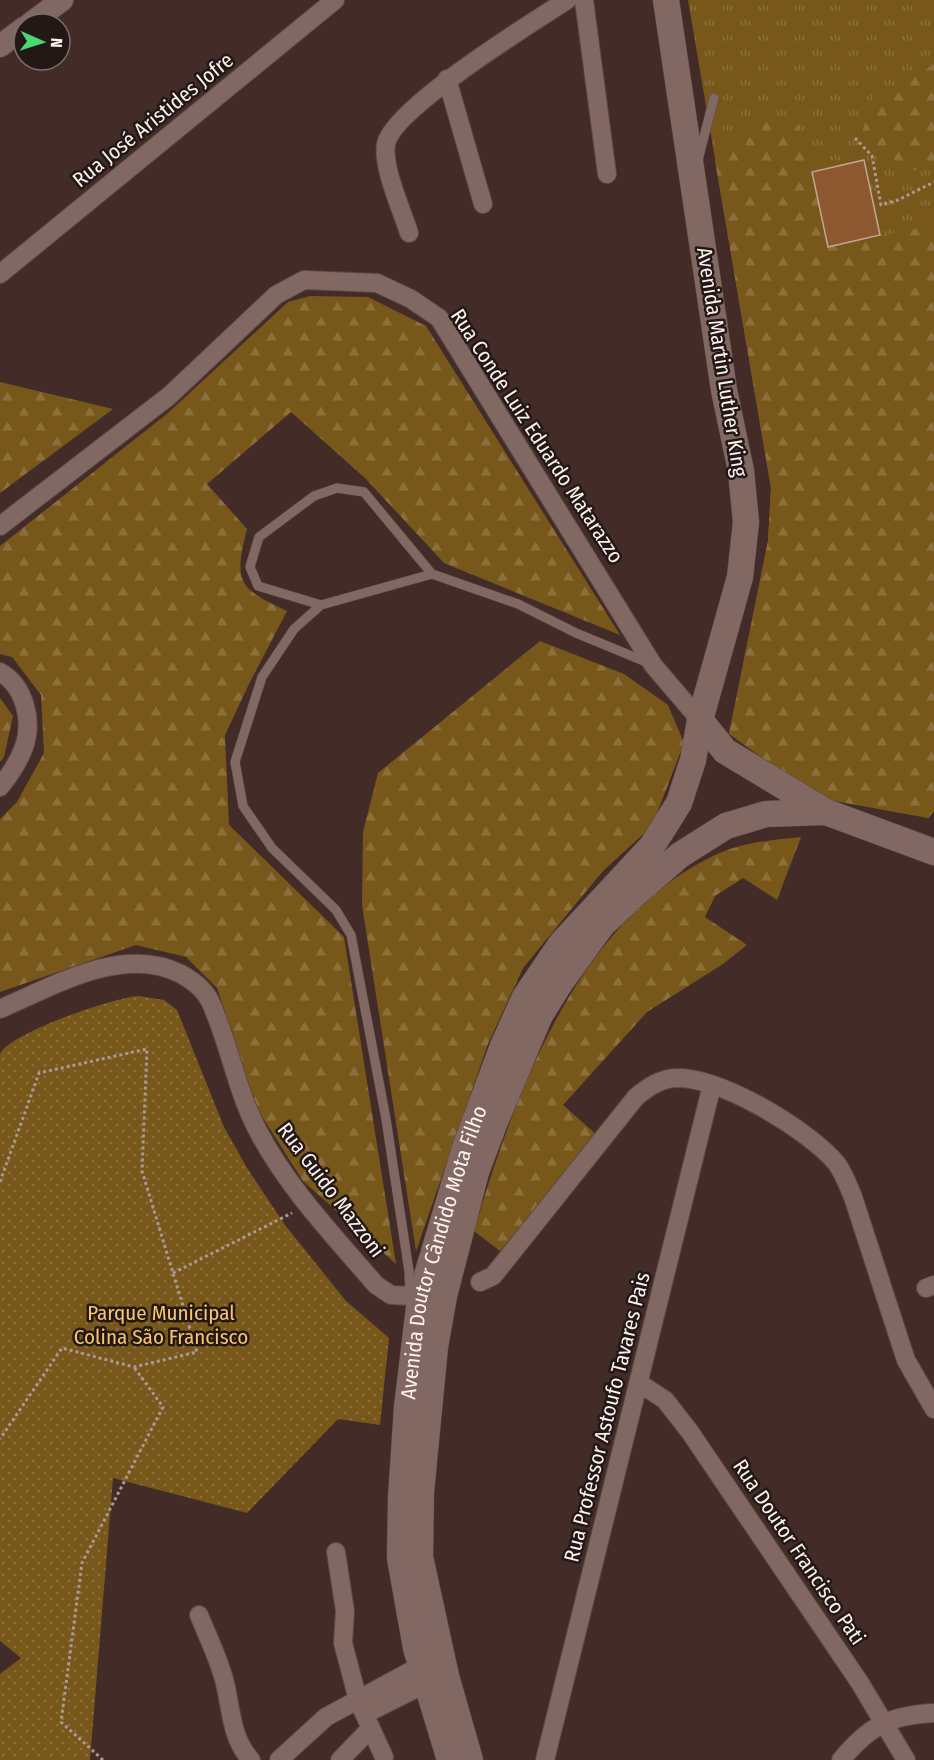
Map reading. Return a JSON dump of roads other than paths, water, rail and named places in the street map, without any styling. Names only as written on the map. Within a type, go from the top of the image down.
[{"type":"main road","name":"Avenida Martin Luther King","points":[[666,0],[724,390],[741,471],[746,522],[740,577],[700,720],[693,760],[679,803]]},
{"type":"main road","points":[[700,720],[725,752],[826,812],[934,852]]},
{"type":"main road","points":[[693,760],[713,752],[725,752]]},
{"type":"main road","points":[[766,813],[776,799],[775,781]]},
{"type":"main road","points":[[679,803],[681,819],[688,829],[696,834],[708,835],[726,826],[766,813],[826,812]]},
{"type":"main road","name":"Avenida Doutor Cândido Mota Filho","points":[[460,1759],[424,1674],[410,1558],[426,1428],[424,1297],[465,1148],[525,997],[561,944],[652,846],[679,803]]},
{"type":"main road","name":"Avenida Doutor Cândido Mota Filho","points":[[424,1297],[540,1015],[580,953],[602,925],[662,869],[708,835]]},
{"type":"main road","name":"Avenida Doutor Cândido Mota Filho","points":[[410,1558],[446,1676],[460,1759]]},
{"type":"street","points":[[46,12],[62,0]]},
{"type":"street","name":"Rua José Aristides Jofre","points":[[1,272],[335,0]]},
{"type":"street","points":[[409,233],[386,162],[386,144],[392,131],[447,79],[567,0]]},
{"type":"street","points":[[584,0],[607,174]]},
{"type":"street","points":[[447,79],[483,204]]},
{"type":"street","name":"Rua Conde Luiz Eduardo Matarazzo","points":[[0,526],[169,396],[276,295],[304,280],[377,283],[411,299],[439,318],[653,665],[677,697],[700,720]]},
{"type":"street","points":[[0,672],[6,675],[25,700],[27,720],[24,746],[0,787]]},
{"type":"street","name":"Rua Guido Mazzoni","points":[[0,1009],[82,974],[143,962],[171,969],[193,981],[209,999],[242,1097],[257,1130],[280,1167],[376,1285],[391,1295],[424,1297]]},
{"type":"street","points":[[480,1282],[493,1276],[636,1097],[652,1084],[669,1078],[712,1085],[739,1095],[774,1113],[836,1162],[846,1177],[906,1360],[934,1409]]},
{"type":"street","name":"Rua Professor Astoufo Tavares Pais","points":[[546,1760],[712,1085]]},
{"type":"street","name":"Rua Doutor Francisco Pati","points":[[639,1383],[665,1400],[690,1432],[860,1683],[906,1760]]},
{"type":"street","points":[[336,1552],[345,1611],[343,1643],[365,1714],[384,1757]]},
{"type":"street","points":[[199,1615],[224,1677],[230,1720],[243,1751],[250,1760]]},
{"type":"street","points":[[340,1760],[365,1714],[424,1674]]},
{"type":"street","points":[[841,1760],[852,1746],[882,1722],[934,1713]]},
{"type":"street","points":[[283,1758],[326,1717],[365,1714]]},
{"type":"lane","points":[[693,180],[714,98]]},
{"type":"lane","points":[[321,606],[258,586],[250,567],[259,537],[314,496],[337,488],[364,492],[432,574],[518,604],[576,633],[653,665]]},
{"type":"lane","points":[[424,1297],[409,1271],[386,1119],[351,935],[336,910],[272,848],[243,806],[235,762],[262,677],[294,629],[321,606],[432,574]]},
{"type":"park label","name":"Parque Municipal Colina São Francisco","points":[[161,1325]]}]
